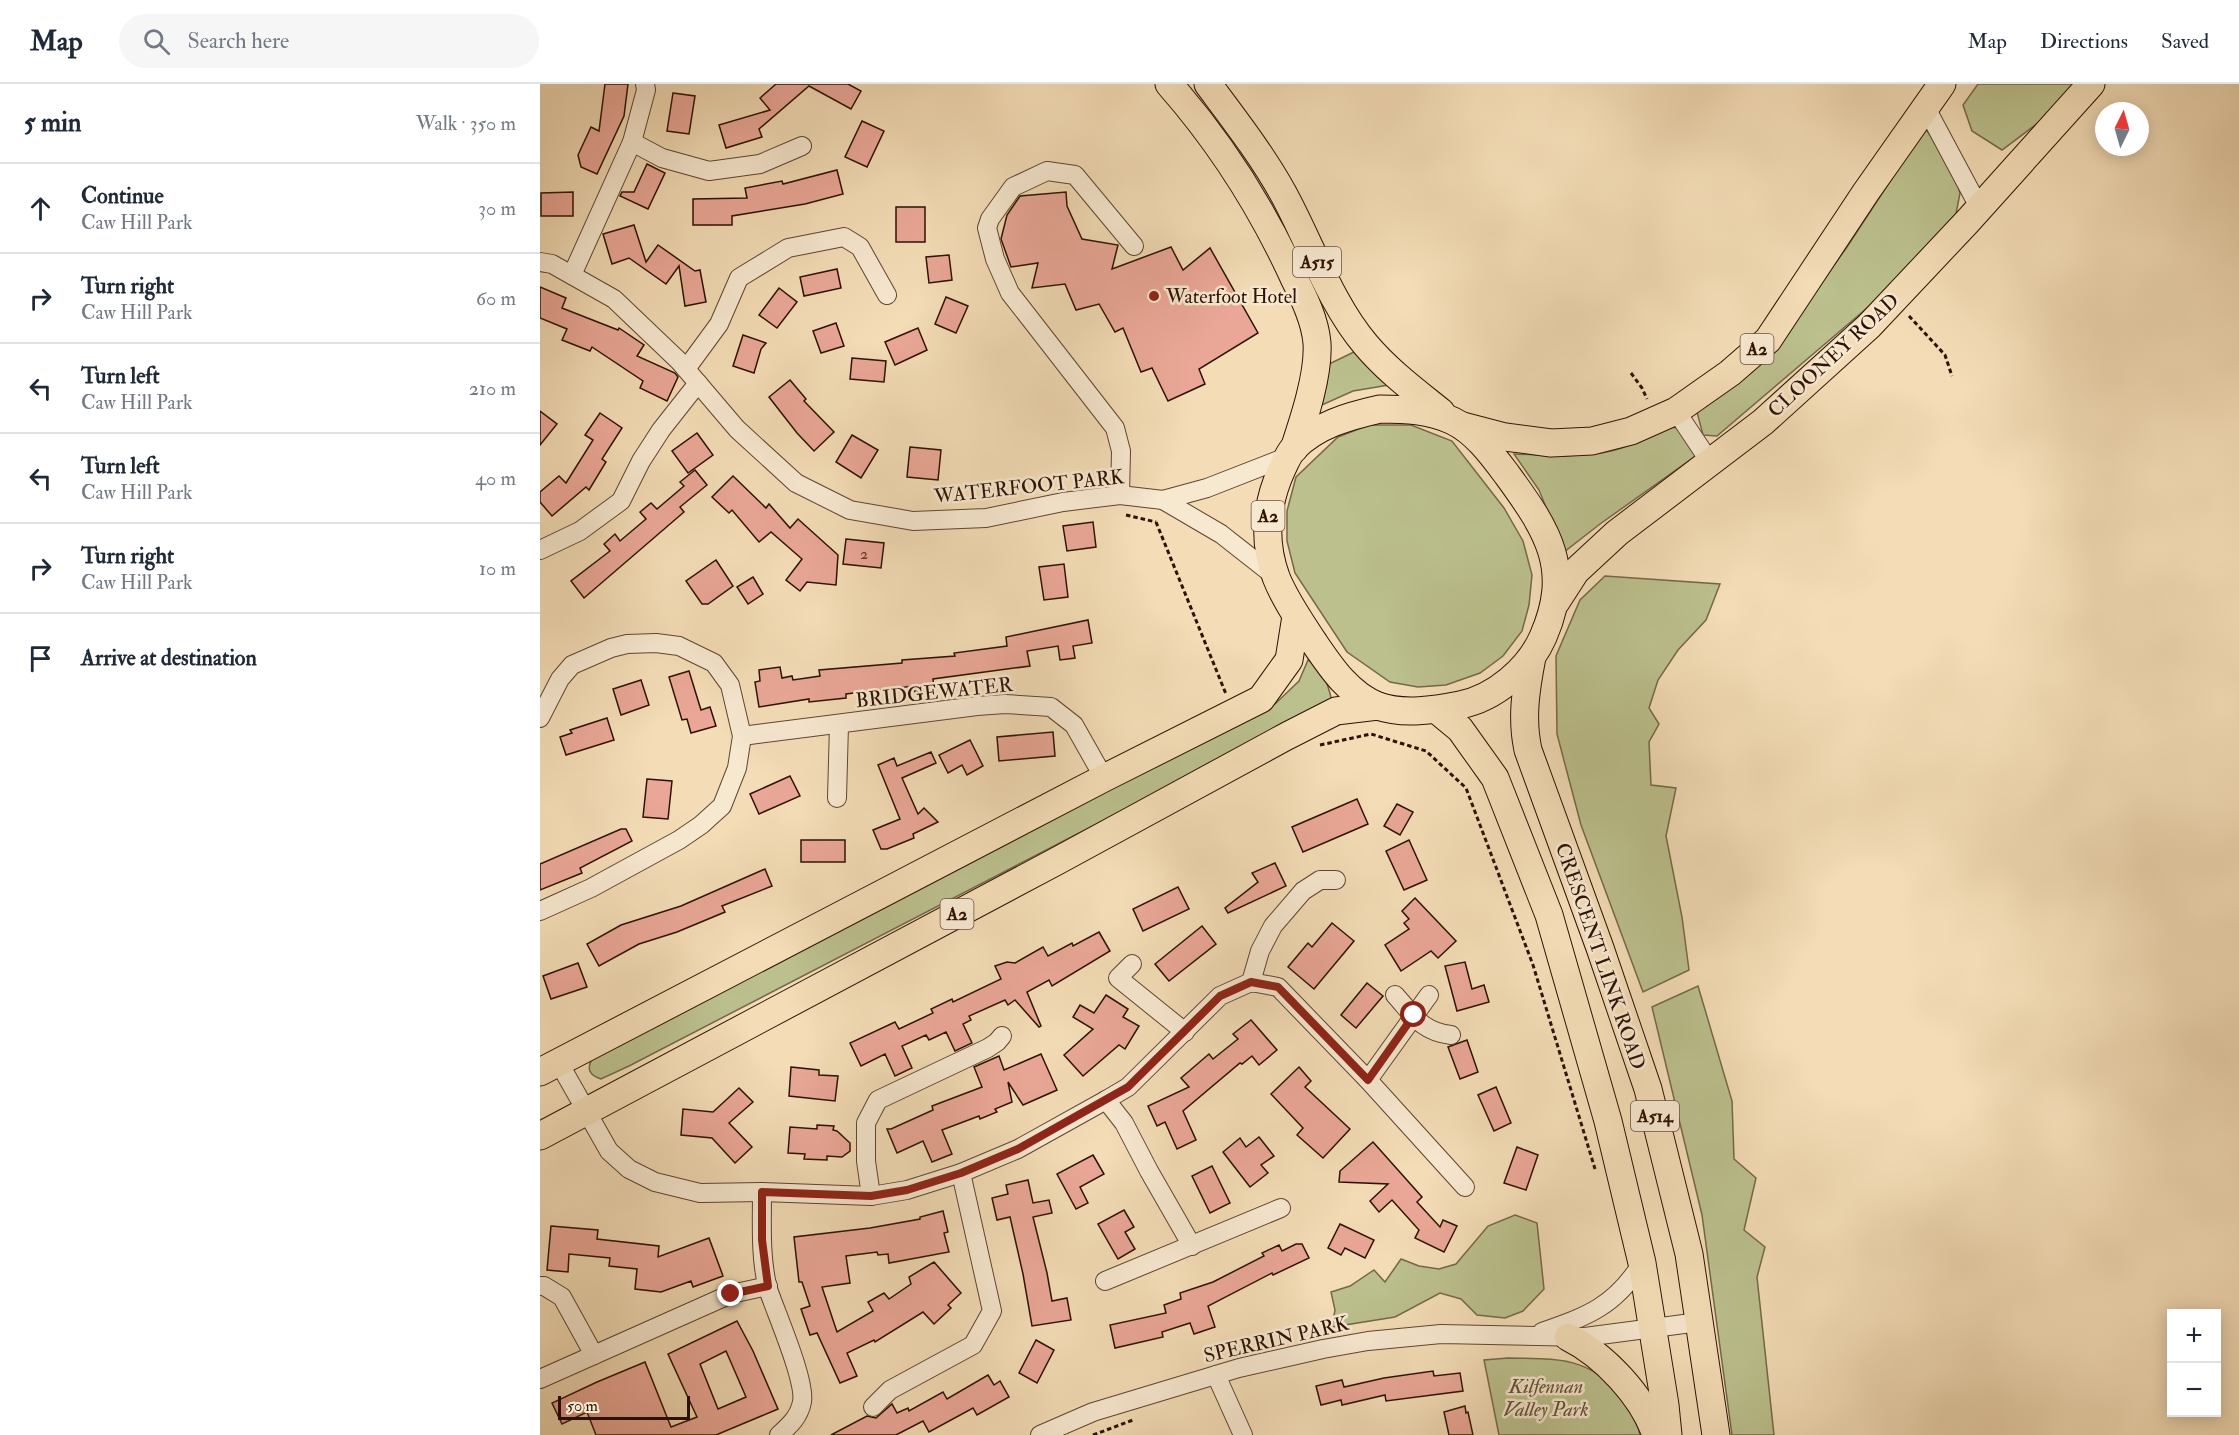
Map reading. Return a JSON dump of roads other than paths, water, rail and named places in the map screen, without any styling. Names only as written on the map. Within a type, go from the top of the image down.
[{"type":"highway","name":"A515","points":[[1169,84],[1195,113],[1243,182],[1283,254],[1308,306],[1317,342],[1315,364],[1306,412],[1291,452]]},
{"type":"highway","name":"A515","points":[[1208,84],[1283,192],[1333,295],[1365,344],[1402,381],[1456,422]]},
{"type":"highway","name":"A2","points":[[1378,706],[1352,690],[1332,669],[1296,616],[1277,578],[1268,548],[1270,502],[1276,482],[1291,452],[1314,433],[1346,416],[1380,409],[1414,409],[1505,437],[1551,443],[1592,441],[1631,431],[1665,416],[1730,373],[1768,340],[1942,84]]},
{"type":"highway","name":"CLOONEY ROAD","points":[[1555,603],[1576,571],[1617,533],[1763,422],[1869,326],[2091,84]]},
{"type":"highway","name":"A2","points":[[1456,422],[1479,441],[1533,510],[1551,545],[1556,571],[1555,603]]},
{"type":"highway","name":"A514","points":[[1532,656],[1540,644],[1555,603]]},
{"type":"highway","points":[[549,1068],[1104,778],[1261,699],[1289,660],[1296,616]]},
{"type":"highway","name":"A2","points":[[540,1136],[1336,711],[1378,706],[1408,710],[1437,710],[1475,702],[1510,681],[1532,656]]},
{"type":"highway","name":"CRESCENT LINK ROAD","points":[[1532,656],[1525,689],[1528,750],[1600,948],[1648,1089],[1689,1254],[1716,1435]]},
{"type":"highway","name":"CRESCENT LINK ROAD","points":[[1437,710],[1460,729],[1495,778],[1549,915],[1608,1121],[1642,1263],[1668,1435]]},
{"type":"highway","points":[[1568,1337],[1586,1346],[1632,1390],[1656,1435]]},
{"type":"street","points":[[572,275],[632,142],[646,90],[645,84]]},
{"type":"street","points":[[1925,106],[1979,207]]},
{"type":"street","points":[[632,142],[662,158],[709,171],[760,164],[802,146]]},
{"type":"street","points":[[1120,495],[1121,452],[1114,428],[1010,293],[995,259],[987,228],[990,219],[1012,187],[1047,171],[1075,175],[1134,246]]},
{"type":"street","points":[[686,369],[719,324],[738,278],[788,248],[844,237],[860,247],[887,295]]},
{"type":"street","name":"WATERFOOT PARK","points":[[540,262],[552,264],[614,299],[686,369],[737,429],[796,483],[850,510],[913,521],[986,518],[1063,502],[1120,495],[1163,500],[1207,488],[1291,452]]},
{"type":"street","points":[[540,550],[580,531],[621,501],[641,461],[661,430],[698,383]]},
{"type":"street","points":[[1665,416],[1710,462]]},
{"type":"street","name":"WATERFOOT PARK","points":[[1163,500],[1221,534],[1277,578]]},
{"type":"street","points":[[540,718],[560,679],[572,665],[611,648],[627,644],[656,643],[679,646],[714,663],[730,685],[742,736],[737,768],[722,806],[701,825],[679,840],[591,888],[540,911]]},
{"type":"street","name":"BRIDGEWATER","points":[[742,736],[977,706],[1005,704],[1051,707],[1074,725],[1104,778]]},
{"type":"street","name":"BRIDGEWATER","points":[[837,798],[839,724]]},
{"type":"street","points":[[1251,982],[1260,951],[1273,926],[1303,891],[1320,880],[1336,880]]},
{"type":"street","points":[[1132,964],[1118,978],[1185,1032]]},
{"type":"street","points":[[549,1068],[586,1112],[609,1151],[629,1169],[655,1182],[700,1193],[762,1192],[871,1196],[907,1190],[961,1173],[1018,1149],[1106,1100],[1128,1087],[1220,996],[1251,982],[1278,987],[1368,1080],[1465,1186]]},
{"type":"street","points":[[1368,1080],[1429,994]]},
{"type":"street","points":[[1395,995],[1424,1027],[1437,1033],[1451,1035]]},
{"type":"street","points":[[871,1196],[866,1161],[866,1124],[878,1100],[988,1048],[1002,1036]]},
{"type":"street","points":[[1106,1100],[1124,1123],[1192,1246]]},
{"type":"street","points":[[873,1407],[890,1390],[974,1345],[992,1311],[961,1173]]},
{"type":"street","points":[[762,1192],[762,1240],[768,1286],[800,1377],[803,1401],[796,1420],[779,1435]]},
{"type":"street","points":[[1105,1281],[1281,1208]]},
{"type":"street","name":"SPERRIN PARK","points":[[1532,1336],[1574,1321],[1606,1305],[1620,1293],[1642,1263]]},
{"type":"street","points":[[540,1286],[562,1297],[594,1355]]},
{"type":"street","points":[[540,1379],[731,1294],[768,1286]]},
{"type":"street","name":"SPERRIN PARK","points":[[1040,1435],[1093,1412],[1216,1375],[1323,1349],[1368,1341],[1441,1334],[1585,1337],[1699,1322]]},
{"type":"street","points":[[1216,1375],[1243,1435]]},
{"type":"place","name":"Waterfoot Hotel","points":[[1154,296]]},
{"type":"park label","name":"Kilfennan Valley Park","points":[[1546,1398]]}]
